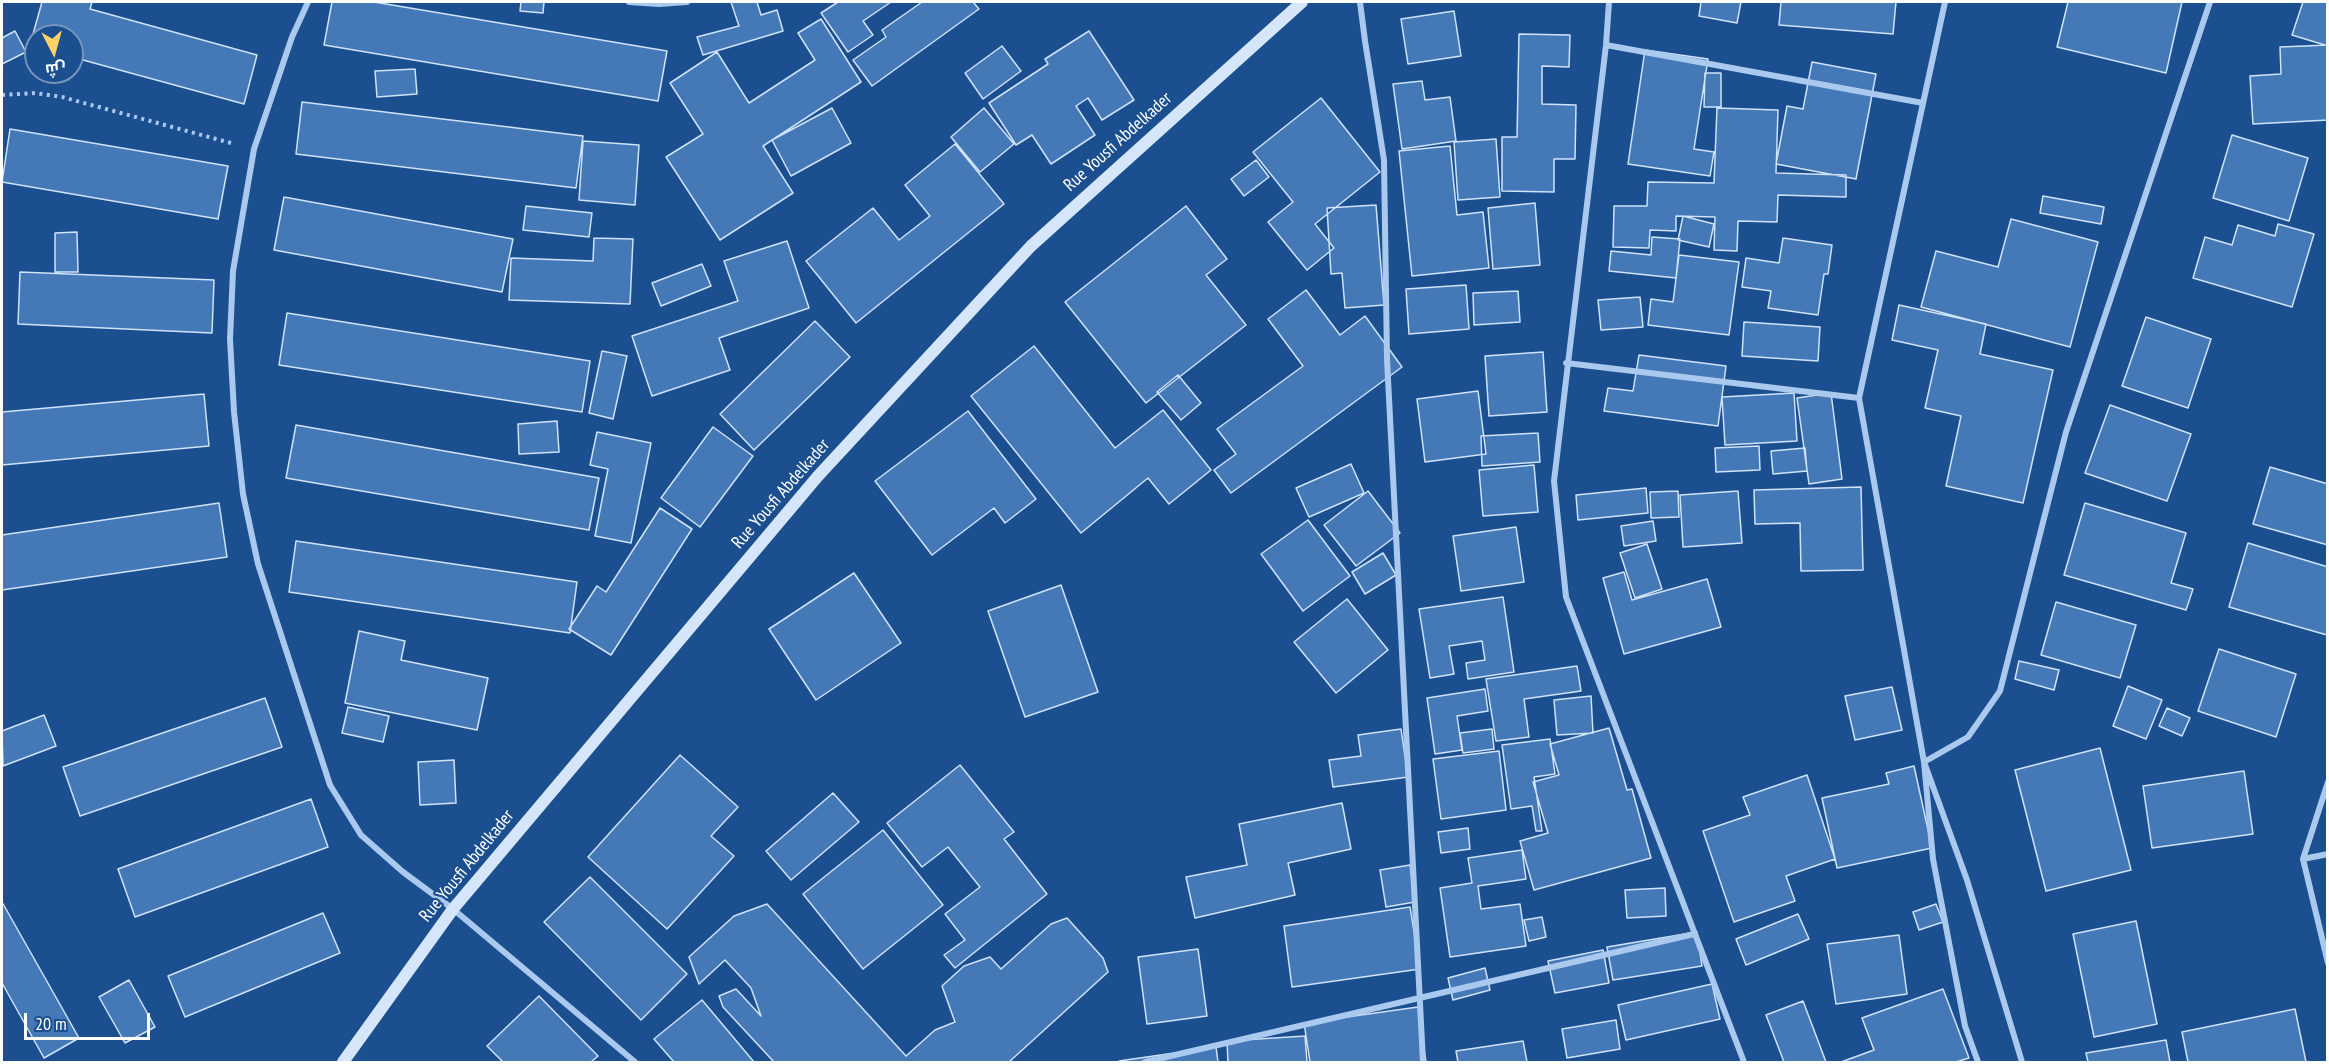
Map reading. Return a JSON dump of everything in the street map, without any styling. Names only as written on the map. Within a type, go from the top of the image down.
[{"type":"main road","name":"Rue Yousfi Abdelkader","points":[[344,1062],[453,909],[818,476],[1023,254],[1302,2]]},
{"type":"street","points":[[308,2],[292,38],[254,149],[233,272],[230,339],[234,412],[243,494],[258,564],[330,785],[361,836],[403,872],[453,909],[635,1062]]},
{"type":"street","points":[[628,2],[659,4],[687,2]]},
{"type":"street","points":[[1360,2],[1384,160],[1387,359],[1423,1062]]},
{"type":"street","points":[[1609,2],[1606,45],[1566,363],[1554,481],[1566,597],[1744,1062]]},
{"type":"street","points":[[1945,2],[1859,398],[1924,762],[1933,860],[1965,1026],[1978,1062]]},
{"type":"street","points":[[1924,762],[1968,737],[2000,691],[2066,432],[2210,2]]},
{"type":"street","points":[[1606,45],[1923,103]]},
{"type":"street","points":[[1566,363],[1859,398]]},
{"type":"street","points":[[1924,762],[1966,880],[2022,1062]]},
{"type":"street","points":[[2328,782],[2303,859],[2328,963]]},
{"type":"street","points":[[2303,859],[2328,854]]},
{"type":"street","points":[[1145,1062],[1420,1000],[1694,934]]},
{"type":"path","points":[[2,95],[35,93],[62,97],[254,149]]},
{"type":"building","points":[[42,2],[92,2],[90,9],[257,55],[244,104],[84,60],[84,24],[36,24]]},
{"type":"building","points":[[332,2],[374,2],[667,51],[658,101],[324,45]]},
{"type":"building","points":[[521,2],[544,2],[543,13],[520,11]]},
{"type":"building","points":[[731,2],[757,2],[761,15],[777,10],[783,31],[703,55],[697,37],[739,26]]},
{"type":"building","points":[[838,2],[891,2],[863,21],[873,35],[848,52],[821,13]]},
{"type":"building","points":[[922,2],[973,2],[979,9],[872,86],[853,60],[886,37],[882,30]]},
{"type":"building","points":[[1701,2],[1741,2],[1737,23],[1699,16]]},
{"type":"building","points":[[1781,2],[1896,2],[1893,34],[1779,25]]},
{"type":"building","points":[[2068,2],[2182,2],[2166,73],[2057,47]]},
{"type":"building","points":[[2303,2],[2328,2],[2328,46],[2292,35]]},
{"type":"building","points":[[1454,11],[1461,56],[1408,64],[1401,19]]},
{"type":"building","points":[[821,19],[861,82],[763,146],[793,193],[720,240],[666,157],[703,134],[670,83],[717,52],[749,103],[815,60],[798,33]]},
{"type":"building","points":[[15,31],[24,48],[24,53],[2,64],[2,38]]},
{"type":"building","points":[[1089,31],[1134,100],[1102,120],[1088,98],[1076,106],[1095,135],[1051,164],[1032,135],[1016,145],[989,103],[1048,64],[1045,59]]},
{"type":"building","points":[[1519,34],[1570,35],[1569,67],[1542,66],[1542,104],[1576,105],[1575,159],[1554,159],[1554,192],[1502,191],[1502,137],[1517,137]]},
{"type":"building","points":[[2328,45],[2328,120],[2253,124],[2250,76],[2281,74],[2280,47]]},
{"type":"building","points":[[1002,46],[1021,71],[983,99],[965,73]]},
{"type":"building","points":[[1645,50],[1708,59],[1694,149],[1714,152],[1710,176],[1628,164]]},
{"type":"building","points":[[1812,62],[1876,74],[1856,179],[1776,164],[1787,106],[1803,109]]},
{"type":"building","points":[[415,69],[417,94],[377,97],[375,71]]},
{"type":"building","points":[[1705,73],[1721,73],[1721,107],[1704,107]]},
{"type":"building","points":[[1422,81],[1425,100],[1450,97],[1456,141],[1402,149],[1393,84]]},
{"type":"building","points":[[1321,98],[1380,172],[1315,224],[1334,248],[1307,270],[1268,222],[1293,202],[1253,152]]},
{"type":"building","points":[[302,102],[583,136],[576,188],[296,154]]},
{"type":"building","points":[[832,108],[851,143],[791,176],[772,140]]},
{"type":"building","points":[[984,108],[1014,144],[980,172],[951,137]]},
{"type":"building","points":[[1717,108],[1778,110],[1776,173],[1846,175],[1846,197],[1778,195],[1777,222],[1738,221],[1737,251],[1714,250],[1715,217],[1676,216],[1676,231],[1650,230],[1649,248],[1613,247],[1614,206],[1647,206],[1648,182],[1714,183]]},
{"type":"building","points":[[10,129],[228,166],[218,219],[2,182]]},
{"type":"building","points":[[2232,135],[2308,158],[2289,221],[2213,198]]},
{"type":"building","points":[[1496,139],[1500,197],[1458,200],[1454,142]]},
{"type":"building","points":[[583,141],[639,145],[635,205],[579,200]]},
{"type":"building","points":[[955,144],[1004,204],[856,323],[806,261],[873,208],[899,240],[930,216],[905,185]]},
{"type":"building","points":[[1450,146],[1457,215],[1483,212],[1489,268],[1412,276],[1399,151]]},
{"type":"building","points":[[1256,160],[1269,177],[1244,196],[1231,179]]},
{"type":"building","points":[[2043,196],[2104,207],[2101,224],[2040,213]]},
{"type":"building","points":[[284,197],[513,239],[502,292],[274,250]]},
{"type":"building","points":[[1535,203],[1540,265],[1493,269],[1488,208]]},
{"type":"building","points":[[1376,205],[1384,305],[1345,308],[1342,273],[1331,274],[1327,208]]},
{"type":"building","points":[[526,206],[592,213],[589,237],[523,230]]},
{"type":"building","points":[[1186,206],[1227,259],[1206,275],[1246,325],[1146,403],[1065,302]]},
{"type":"building","points":[[1683,216],[1714,224],[1709,247],[1678,240]]},
{"type":"building","points":[[2011,219],[2098,242],[2070,347],[1921,307],[1936,251],[1998,267]]},
{"type":"building","points":[[2278,224],[2314,234],[2292,307],[2193,278],[2205,237],[2232,245],[2238,225],[2275,236]]},
{"type":"building","points":[[77,232],[78,272],[55,272],[55,233]]},
{"type":"building","points":[[1652,237],[1680,239],[1676,278],[1609,271],[1611,251],[1651,255]]},
{"type":"building","points":[[594,238],[633,239],[630,304],[509,300],[511,258],[593,261]]},
{"type":"building","points":[[1783,238],[1832,245],[1828,274],[1824,274],[1818,315],[1768,308],[1771,291],[1742,287],[1746,258],[1779,263]]},
{"type":"building","points":[[787,241],[809,308],[719,338],[730,370],[652,396],[632,336],[738,301],[724,261]]},
{"type":"building","points":[[1679,255],[1739,262],[1729,335],[1648,325],[1651,299],[1673,302]]},
{"type":"building","points":[[702,264],[711,286],[661,306],[652,283]]},
{"type":"building","points":[[20,272],[214,280],[212,333],[18,324]]},
{"type":"building","points":[[1466,285],[1469,329],[1409,334],[1406,289]]},
{"type":"building","points":[[1306,290],[1340,335],[1365,316],[1402,367],[1231,493],[1214,470],[1236,454],[1217,429],[1303,366],[1268,319]]},
{"type":"building","points":[[1518,291],[1520,322],[1474,325],[1473,293]]},
{"type":"building","points":[[1640,297],[1643,327],[1601,330],[1598,300]]},
{"type":"building","points":[[1899,305],[1986,324],[1980,354],[2053,370],[2023,503],[1946,486],[1961,416],[1925,408],[1938,350],[1892,340]]},
{"type":"building","points":[[287,313],[590,361],[582,412],[279,365]]},
{"type":"building","points":[[2146,317],[2211,339],[2188,408],[2122,386]]},
{"type":"building","points":[[815,321],[850,357],[754,450],[720,414]]},
{"type":"building","points":[[1744,322],[1820,327],[1818,361],[1742,356]]},
{"type":"building","points":[[1034,346],[1115,448],[1163,410],[1211,470],[1169,504],[1148,478],[1081,533],[971,396]]},
{"type":"building","points":[[602,351],[627,356],[613,419],[589,413]]},
{"type":"building","points":[[1543,352],[1547,412],[1489,416],[1485,356]]},
{"type":"building","points":[[1639,355],[1726,366],[1718,426],[1604,411],[1608,388],[1633,391]]},
{"type":"building","points":[[1178,375],[1201,403],[1181,420],[1157,392]]},
{"type":"building","points":[[1478,391],[1486,454],[1425,462],[1417,399]]},
{"type":"building","points":[[1794,393],[1797,441],[1725,445],[1722,397]]},
{"type":"building","points":[[1831,393],[1842,479],[1809,484],[1797,398]]},
{"type":"building","points":[[204,394],[209,446],[2,465],[2,412]]},
{"type":"building","points":[[2110,405],[2191,434],[2167,501],[2085,473]]},
{"type":"building","points":[[968,411],[1036,499],[1005,523],[994,508],[932,555],[875,481]]},
{"type":"building","points":[[557,421],[559,452],[519,454],[518,424]]},
{"type":"building","points":[[296,425],[599,478],[589,530],[286,478]]},
{"type":"building","points":[[713,427],[753,456],[700,527],[661,498]]},
{"type":"building","points":[[597,432],[651,443],[631,543],[595,536],[608,469],[590,465]]},
{"type":"building","points":[[1538,433],[1540,462],[1482,466],[1481,436]]},
{"type":"building","points":[[1759,446],[1760,470],[1716,472],[1715,448]]},
{"type":"building","points":[[1805,448],[1807,471],[1773,474],[1771,451]]},
{"type":"building","points":[[1351,464],[1364,493],[1309,517],[1296,488]]},
{"type":"building","points":[[1534,465],[1538,512],[1483,516],[1479,470]]},
{"type":"building","points":[[2270,467],[2328,484],[2328,545],[2253,524]]},
{"type":"building","points":[[1861,487],[1863,570],[1801,571],[1800,523],[1755,524],[1754,490]]},
{"type":"building","points":[[1646,488],[1648,513],[1578,520],[1576,495]]},
{"type":"building","points":[[1368,491],[1400,533],[1356,566],[1324,525]]},
{"type":"building","points":[[1678,491],[1679,517],[1651,518],[1650,492]]},
{"type":"building","points":[[1738,491],[1742,543],[1683,547],[1680,495]]},
{"type":"building","points":[[219,503],[227,557],[2,590],[2,535]]},
{"type":"building","points":[[2085,503],[2186,533],[2171,583],[2193,589],[2186,610],[2064,575]]},
{"type":"building","points":[[660,508],[692,529],[611,655],[569,629],[597,586],[606,592]]},
{"type":"building","points":[[1308,520],[1350,576],[1303,611],[1261,554]]},
{"type":"building","points":[[1653,521],[1656,541],[1624,546],[1621,526]]},
{"type":"building","points":[[1516,527],[1524,582],[1461,591],[1453,536]]},
{"type":"building","points":[[296,541],[577,582],[570,633],[289,592]]},
{"type":"building","points":[[2248,543],[2328,567],[2327,635],[2229,607]]},
{"type":"building","points":[[1647,544],[1662,589],[1635,598],[1620,553]]},
{"type":"building","points":[[1383,553],[1396,575],[1365,594],[1352,572]]},
{"type":"building","points":[[1624,572],[1632,600],[1707,579],[1721,627],[1624,654],[1603,578]]},
{"type":"building","points":[[854,573],[901,643],[816,700],[769,629]]},
{"type":"building","points":[[1061,585],[1098,692],[1025,717],[988,611]]},
{"type":"building","points":[[1503,597],[1514,672],[1468,679],[1466,663],[1485,660],[1482,641],[1449,646],[1454,674],[1430,678],[1419,609]]},
{"type":"building","points":[[1347,599],[1388,650],[1336,693],[1294,642]]},
{"type":"building","points":[[2056,602],[2136,625],[2120,678],[2041,655]]},
{"type":"building","points":[[359,631],[405,641],[401,660],[488,678],[477,730],[345,703]]},
{"type":"building","points":[[2219,649],[2296,674],[2276,737],[2198,711]]},
{"type":"building","points":[[2019,661],[2059,670],[2054,690],[2015,679]]},
{"type":"building","points":[[1577,666],[1581,691],[1524,699],[1529,737],[1496,741],[1486,679]]},
{"type":"building","points":[[2128,686],[2162,700],[2146,739],[2113,726]]},
{"type":"building","points":[[1892,687],[1902,730],[1855,740],[1845,696]]},
{"type":"building","points":[[1485,689],[1488,711],[1457,716],[1462,750],[1435,754],[1427,698]]},
{"type":"building","points":[[1591,696],[1593,733],[1557,735],[1554,700]]},
{"type":"building","points":[[265,698],[282,747],[80,816],[63,767]]},
{"type":"building","points":[[348,707],[389,716],[383,742],[342,733]]},
{"type":"building","points":[[2167,708],[2190,718],[2182,736],[2159,726]]},
{"type":"building","points":[[44,715],[56,746],[3,766],[2,731]]},
{"type":"building","points":[[1609,728],[1627,790],[1632,789],[1651,858],[1534,890],[1520,841],[1548,833],[1533,782],[1559,775],[1550,744]]},
{"type":"building","points":[[1401,729],[1408,777],[1333,787],[1329,760],[1361,756],[1358,735]]},
{"type":"building","points":[[1492,729],[1494,749],[1463,753],[1460,733]]},
{"type":"building","points":[[1550,739],[1555,774],[1534,777],[1542,831],[1536,831],[1532,806],[1511,809],[1502,745]]},
{"type":"building","points":[[2100,748],[2131,870],[2046,891],[2015,770]]},
{"type":"building","points":[[1499,751],[1506,810],[1441,819],[1433,759]]},
{"type":"building","points":[[680,755],[738,807],[711,836],[734,856],[667,929],[588,857]]},
{"type":"building","points":[[454,760],[456,803],[420,805],[418,762]]},
{"type":"building","points":[[960,765],[1014,832],[1004,839],[1047,894],[955,968],[944,955],[965,940],[945,914],[980,887],[948,847],[922,867],[887,823]]},
{"type":"building","points":[[1914,766],[1932,848],[1837,868],[1822,798],[1889,784],[1886,773]]},
{"type":"building","points":[[2244,771],[2253,834],[2152,848],[2143,786]]},
{"type":"building","points":[[1807,775],[1835,859],[1786,876],[1795,901],[1734,922],[1703,831],[1750,815],[1743,797]]},
{"type":"building","points":[[833,793],[859,822],[791,880],[766,851]]},
{"type":"building","points":[[311,799],[328,847],[135,917],[118,869]]},
{"type":"building","points":[[1342,803],[1351,849],[1288,863],[1295,895],[1195,918],[1186,877],[1247,865],[1239,824]]},
{"type":"building","points":[[1468,828],[1470,849],[1441,853],[1438,832]]},
{"type":"building","points":[[883,830],[943,905],[863,969],[803,894]]},
{"type":"building","points":[[1522,850],[1526,879],[1478,886],[1481,909],[1520,904],[1526,946],[1450,957],[1440,888],[1472,883],[1468,858]]},
{"type":"building","points":[[1410,865],[1415,902],[1386,907],[1380,870]]},
{"type":"building","points":[[590,877],[687,974],[641,1020],[544,922]]},
{"type":"building","points":[[1665,888],[1666,916],[1627,918],[1625,890]]},
{"type":"building","points":[[2,902],[79,1038],[44,1058],[2,983]]},
{"type":"building","points":[[767,904],[906,1056],[935,1030],[955,1022],[942,986],[964,966],[990,957],[1001,969],[1051,924],[1067,918],[1103,958],[1108,972],[1009,1062],[774,1062],[723,1007],[719,996],[736,989],[761,1016],[751,988],[725,960],[699,984],[689,957],[734,916]]},
{"type":"building","points":[[1936,904],[1943,922],[1919,930],[1913,912]]},
{"type":"building","points":[[1410,907],[1420,969],[1292,987],[1284,926]]},
{"type":"building","points":[[323,913],[340,953],[185,1017],[168,976]]},
{"type":"building","points":[[1798,914],[1809,939],[1746,965],[1736,939]]},
{"type":"building","points":[[1542,917],[1546,937],[1529,941],[1524,920]]},
{"type":"building","points":[[2136,921],[2157,1024],[2094,1037],[2073,934]]},
{"type":"building","points":[[1697,932],[1702,966],[1613,980],[1607,947]]},
{"type":"building","points":[[1899,935],[1907,994],[1836,1004],[1827,944]]},
{"type":"building","points":[[1198,949],[1207,1016],[1147,1024],[1138,957]]},
{"type":"building","points":[[1603,950],[1609,983],[1555,993],[1548,961]]},
{"type":"building","points":[[1485,968],[1490,990],[1453,1000],[1448,978]]},
{"type":"building","points":[[129,980],[155,1027],[125,1043],[99,997]]},
{"type":"building","points":[[1712,984],[1720,1019],[1626,1040],[1618,1005]]},
{"type":"building","points":[[1943,989],[1969,1058],[1956,1062],[1841,1062],[1874,1050],[1862,1018]]},
{"type":"building","points":[[539,996],[598,1056],[591,1062],[503,1062],[487,1046]]},
{"type":"building","points":[[702,1000],[754,1062],[674,1062],[654,1039]]},
{"type":"building","points":[[1803,1001],[1826,1062],[1784,1062],[1766,1015]]},
{"type":"building","points":[[1418,1007],[1426,1062],[1310,1062],[1304,1023]]},
{"type":"building","points":[[2295,1009],[2306,1062],[2188,1062],[2182,1032]]},
{"type":"building","points":[[1616,1020],[1620,1049],[1567,1058],[1562,1029]]},
{"type":"building","points":[[1305,1036],[1307,1062],[1228,1062],[1227,1041]]},
{"type":"building","points":[[2166,1040],[2170,1062],[2088,1062],[2086,1053]]},
{"type":"building","points":[[1523,1041],[1527,1062],[1458,1062],[1456,1051]]},
{"type":"building","points":[[1216,1047],[1218,1062],[1119,1062],[1119,1061]]}]
